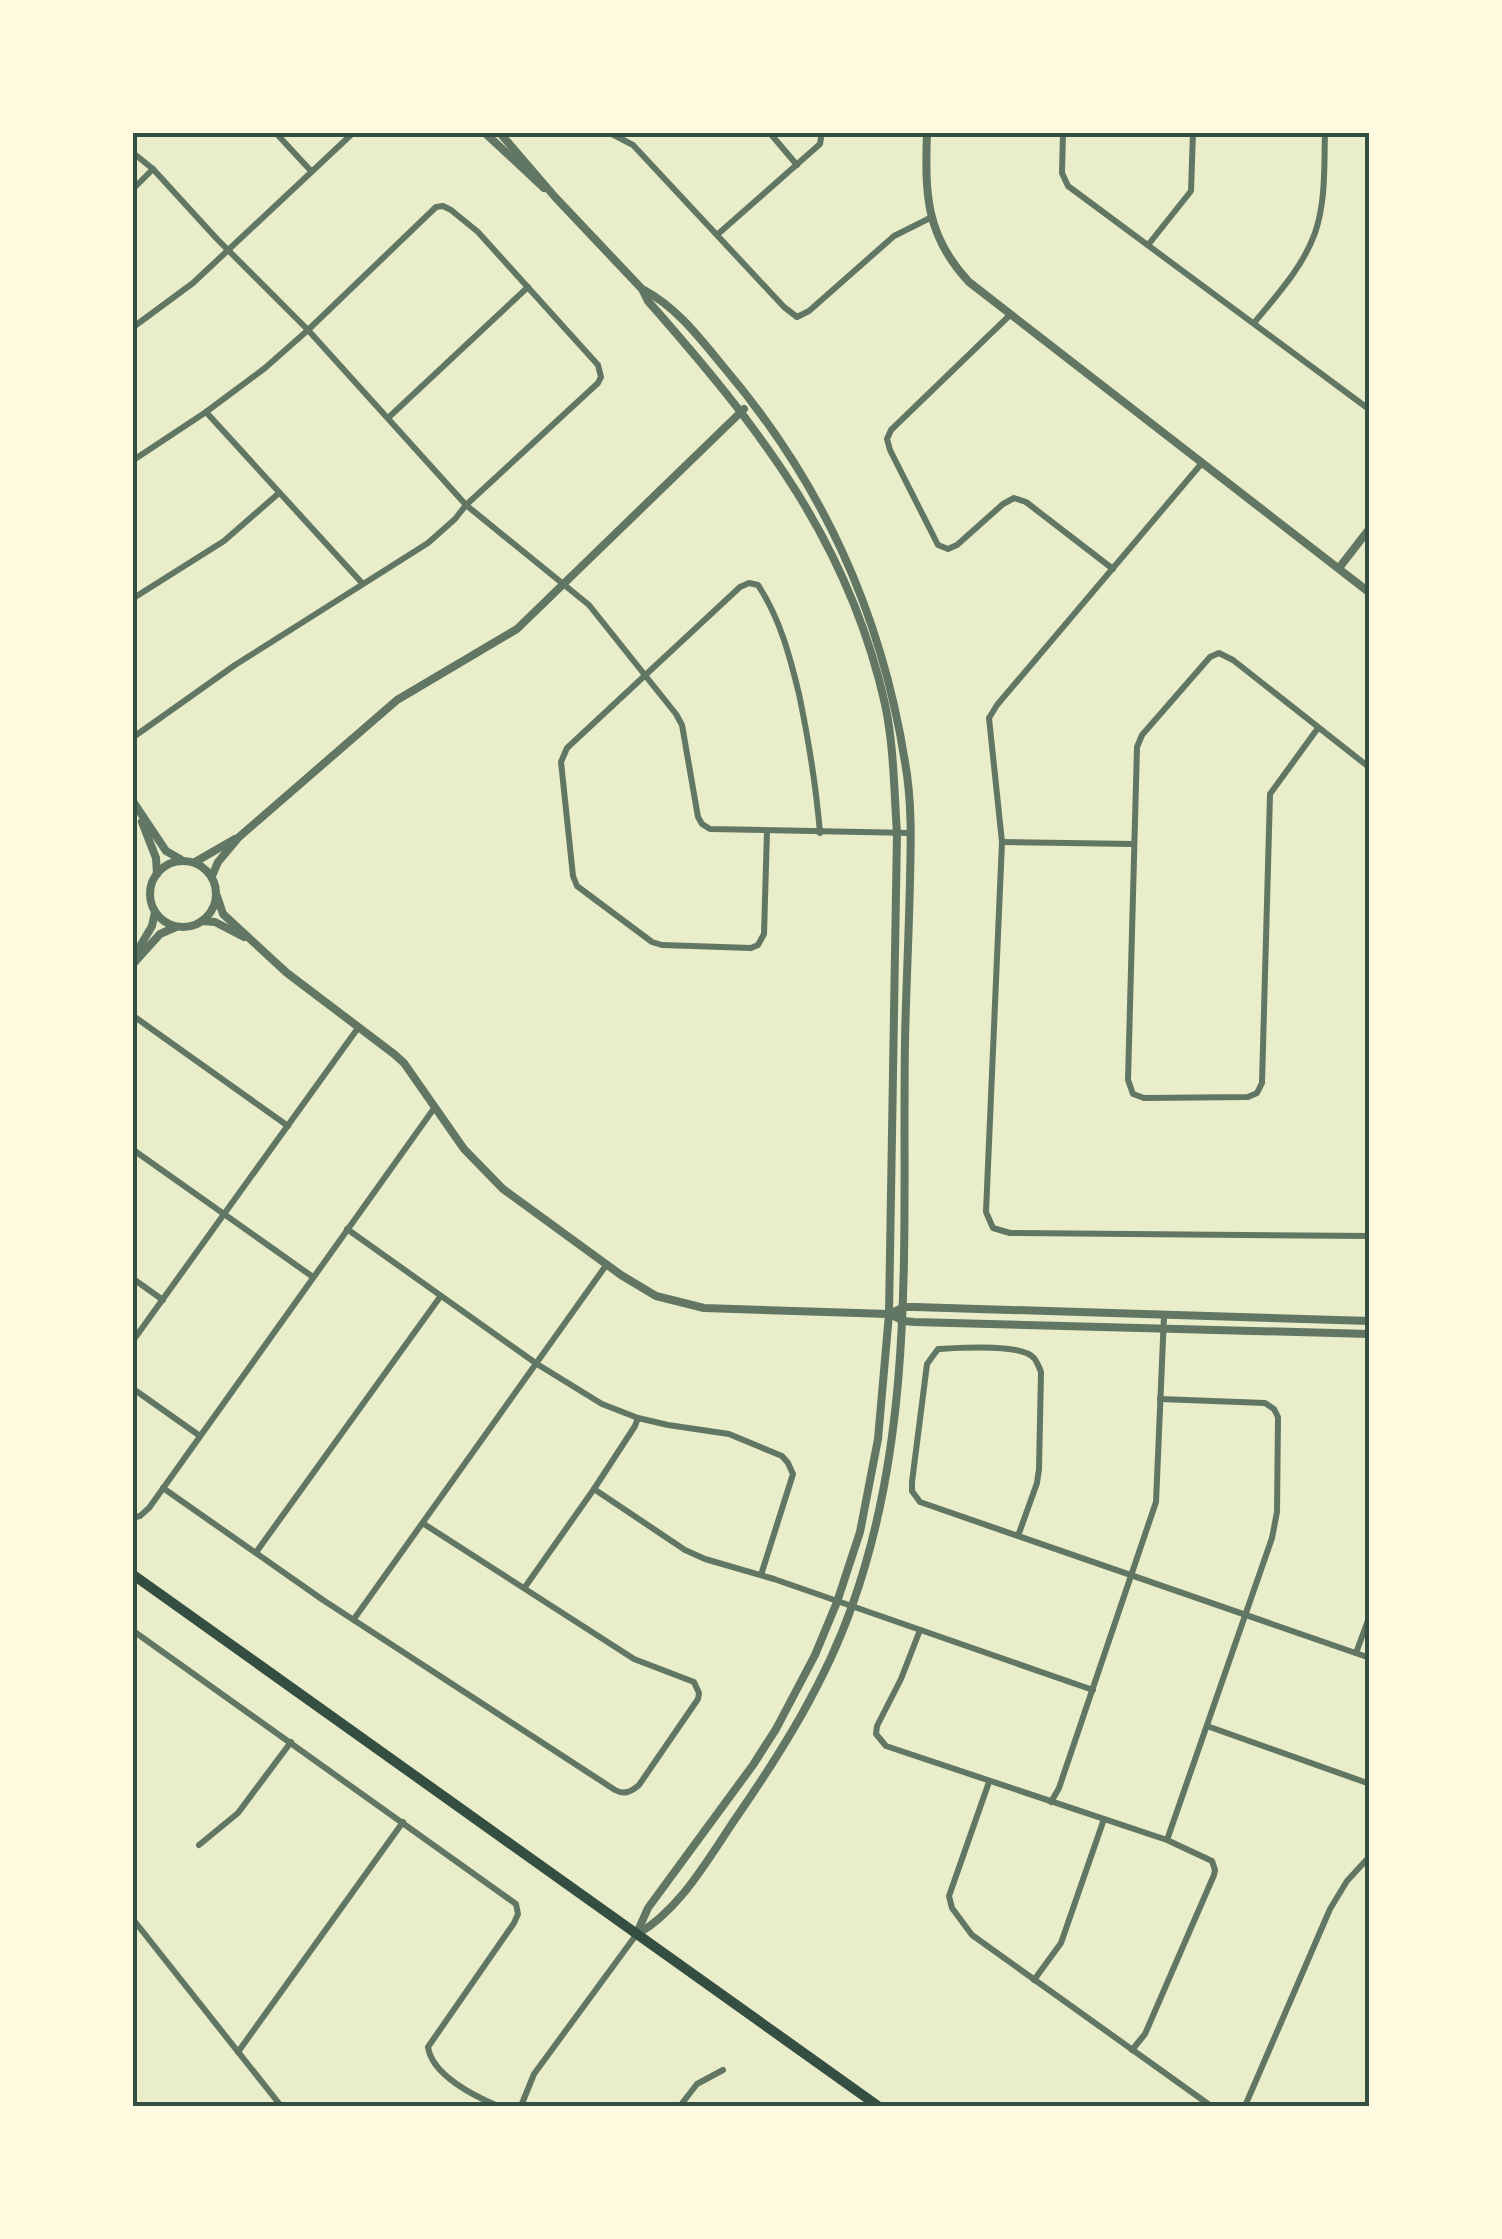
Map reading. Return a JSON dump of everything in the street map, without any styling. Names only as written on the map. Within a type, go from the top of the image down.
[{"type":"main road","points":[[132,1574],[878,2106]]},
{"type":"street","points":[[275,132],[311,171]]},
{"type":"street","points":[[132,328],[193,283],[354,132]]},
{"type":"street","points":[[484,132],[555,197]]},
{"type":"street","points":[[498,132],[642,289],[697,334],[752,402],[806,481],[860,588],[875,634],[904,756],[911,834],[905,1038],[904,1321],[890,1461],[875,1530],[852,1607],[828,1665],[778,1758],[686,1889],[656,1924],[636,1936]]},
{"type":"street","points":[[608,132],[633,145],[784,307],[797,316],[809,311],[894,236],[930,218]]},
{"type":"street","points":[[769,132],[797,164]]},
{"type":"street","points":[[718,234],[820,144],[822,132]]},
{"type":"street","points":[[927,132],[930,218],[960,274],[1370,593]]},
{"type":"street","points":[[1063,132],[1062,172],[1068,186],[1370,410]]},
{"type":"street","points":[[1148,245],[1191,191],[1193,132]]},
{"type":"street","points":[[1254,323],[1293,273],[1314,234],[1323,196],[1325,132]]},
{"type":"street","points":[[132,152],[308,330],[466,505],[589,606],[682,725],[702,824],[710,829],[911,834]]},
{"type":"street","points":[[132,190],[153,170]]},
{"type":"street","points":[[132,461],[266,368],[436,207],[451,210],[478,232],[598,365],[601,377],[428,543],[235,665],[132,738]]},
{"type":"street","points":[[388,418],[528,287]]},
{"type":"street","points":[[521,2106],[534,2074],[636,1936],[648,1908],[776,1729],[815,1655],[860,1532],[878,1439],[888,1314],[897,833],[886,708],[855,603],[826,540],[776,458],[642,289]]},
{"type":"street","points":[[1010,315],[891,430],[887,439],[890,450],[938,545],[948,549],[957,545],[1014,498],[1026,502],[1113,569]]},
{"type":"street","points":[[212,876],[218,862],[239,837],[396,700],[506,637],[752,402]]},
{"type":"street","points":[[206,412],[362,583]]},
{"type":"street","points":[[1202,464],[989,718],[1002,842],[986,1212],[993,1228],[1010,1234],[1370,1236]]},
{"type":"street","points":[[132,599],[224,540],[280,493]]},
{"type":"street","points":[[1338,568],[1370,528]]},
{"type":"street","points":[[767,831],[764,934],[758,944],[751,948],[652,942],[577,886],[561,762],[566,748],[740,587],[749,584],[758,586],[775,615],[795,678],[810,742],[820,833]]},
{"type":"street","points":[[1318,728],[1270,794],[1262,1084],[1248,1097],[1144,1098],[1133,1094],[1128,1080],[1137,746],[1142,735],[1210,657],[1219,654],[1233,660],[1370,768]]},
{"type":"street","points":[[135,804],[166,851],[175,858],[195,862],[212,876],[222,914],[287,973],[404,1064],[464,1149],[503,1190],[656,1296],[704,1308],[888,1314],[904,1321],[1370,1334]]},
{"type":"street","points":[[132,963],[152,926],[155,912],[150,894],[156,874],[156,858],[135,804]]},
{"type":"street","points":[[195,862],[239,837]]},
{"type":"street","points":[[1002,842],[1134,844]]},
{"type":"street","points":[[156,874],[164,866],[185,860]]},
{"type":"street","points":[[132,963],[160,934],[202,921],[214,908],[217,896]]},
{"type":"street","points":[[155,912],[176,927]]},
{"type":"street","points":[[202,921],[216,922],[257,944]]},
{"type":"street","points":[[132,1015],[288,1126]]},
{"type":"street","points":[[132,1342],[358,1028]]},
{"type":"street","points":[[132,1518],[149,1508],[436,1107]]},
{"type":"street","points":[[134,1152],[313,1277]]},
{"type":"street","points":[[347,1230],[537,1364],[602,1404],[638,1418],[729,1434],[782,1456],[793,1474],[761,1575]]},
{"type":"street","points":[[354,1619],[607,1264]]},
{"type":"street","points":[[132,1278],[162,1300]]},
{"type":"street","points":[[256,1552],[440,1296]]},
{"type":"street","points":[[888,1314],[904,1307],[1370,1321]]},
{"type":"street","points":[[1051,1802],[1154,1512],[1164,1316]]},
{"type":"street","points":[[1018,1536],[1039,1469],[1041,1372],[1036,1359],[1022,1350],[938,1349],[924,1376],[912,1491],[920,1502],[1131,1576],[1370,1658]]},
{"type":"street","points":[[132,1388],[200,1436]]},
{"type":"street","points":[[1160,1398],[1265,1403],[1278,1418],[1277,1512],[1272,1538],[1167,1840]]},
{"type":"street","points":[[525,1587],[638,1418]]},
{"type":"street","points":[[163,1488],[614,1790],[631,1792],[698,1699],[698,1687],[690,1680],[634,1659],[424,1524]]},
{"type":"street","points":[[594,1489],[685,1550],[705,1559],[1092,1690]]},
{"type":"street","points":[[1356,1653],[1370,1615]]},
{"type":"street","points":[[132,1630],[516,1904],[518,1914],[514,1923],[428,2047],[430,2059],[445,2074],[498,2106]]},
{"type":"street","points":[[920,1630],[901,1680],[877,1726],[876,1734],[886,1746],[1167,1840],[1212,1861],[1216,1870],[1145,2034],[1132,2050]]},
{"type":"street","points":[[1206,1726],[1370,1784]]},
{"type":"street","points":[[198,1845],[238,1813],[290,1742]]},
{"type":"street","points":[[990,1782],[949,1901],[972,1935],[1211,2106]]},
{"type":"street","points":[[1034,1980],[1060,1943],[1104,1819]]},
{"type":"street","points":[[238,2052],[402,1822]]},
{"type":"street","points":[[1245,2106],[1330,1909],[1347,1881],[1370,1856]]},
{"type":"street","points":[[132,1918],[280,2106]]},
{"type":"street","points":[[680,2106],[696,2084],[723,2070]]}]
